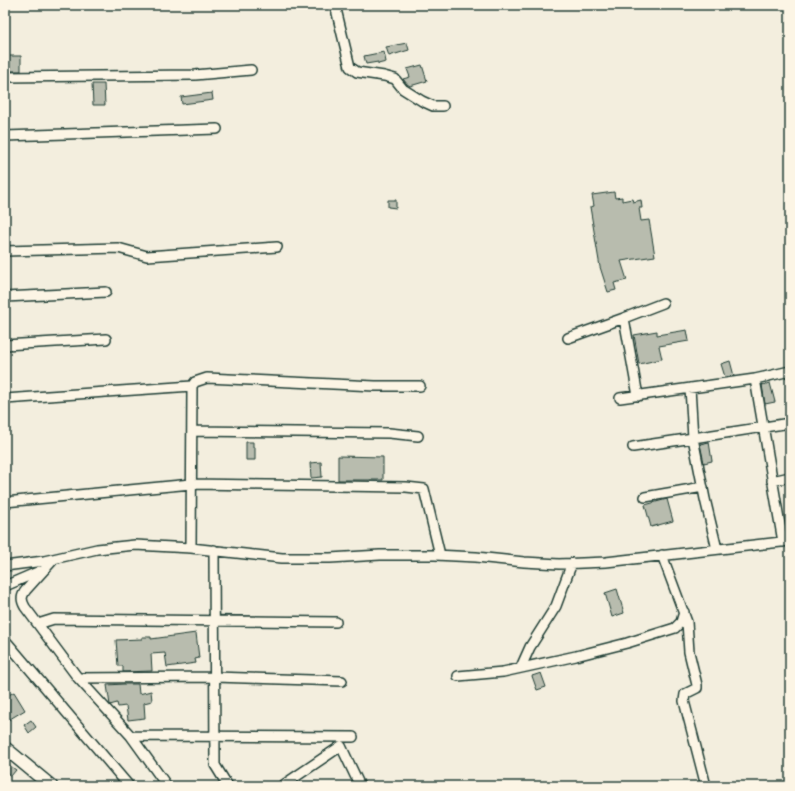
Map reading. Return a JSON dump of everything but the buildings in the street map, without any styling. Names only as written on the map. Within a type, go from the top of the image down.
[{"type":"main road","points":[[5,748],[51,786]]},
{"type":"street","points":[[335,5],[350,67],[357,72],[395,79],[403,89],[422,101],[433,106],[443,106]]},
{"type":"street","points":[[5,77],[195,75],[251,70]]},
{"type":"street","points":[[5,136],[217,129]]},
{"type":"street","points":[[5,251],[118,248],[147,256],[277,247]]},
{"type":"street","points":[[5,297],[106,292]]},
{"type":"street","points":[[568,338],[663,303]]},
{"type":"street","points":[[624,318],[638,396]]},
{"type":"street","points":[[5,345],[106,338]]},
{"type":"street","points":[[620,398],[755,379],[790,371]]},
{"type":"street","points":[[191,548],[192,386],[195,382],[207,378],[375,386],[420,386]]},
{"type":"street","points":[[5,566],[54,559],[96,549],[135,545],[214,550],[282,558],[440,555],[524,562],[572,563],[606,562],[786,542],[772,481],[755,379]]},
{"type":"street","points":[[5,399],[192,386]]},
{"type":"street","points":[[690,388],[693,438],[717,549]]},
{"type":"street","points":[[633,447],[790,423]]},
{"type":"street","points":[[192,431],[389,433],[418,436]]},
{"type":"street","points":[[772,481],[790,477]]},
{"type":"street","points":[[5,502],[191,484],[406,487],[424,489],[440,555]]},
{"type":"street","points":[[645,497],[703,487]]},
{"type":"street","points":[[214,550],[215,765],[228,786]]},
{"type":"street","points":[[662,555],[684,612],[688,630],[689,652],[697,688],[685,694],[684,701],[706,786]]},
{"type":"street","points":[[54,559],[23,594],[22,601],[78,678],[131,736],[167,786]]},
{"type":"street","points":[[521,667],[530,647],[556,606],[572,563]]},
{"type":"street","points":[[5,586],[36,573],[46,567]]},
{"type":"street","points":[[458,676],[503,672],[602,650],[679,626],[684,612]]},
{"type":"street","points":[[38,624],[54,619],[336,622]]},
{"type":"street","points":[[5,640],[129,786]]},
{"type":"street","points":[[78,678],[215,678],[342,681]]},
{"type":"street","points":[[131,736],[353,737]]},
{"type":"street","points":[[282,786],[342,746],[360,786]]}]
